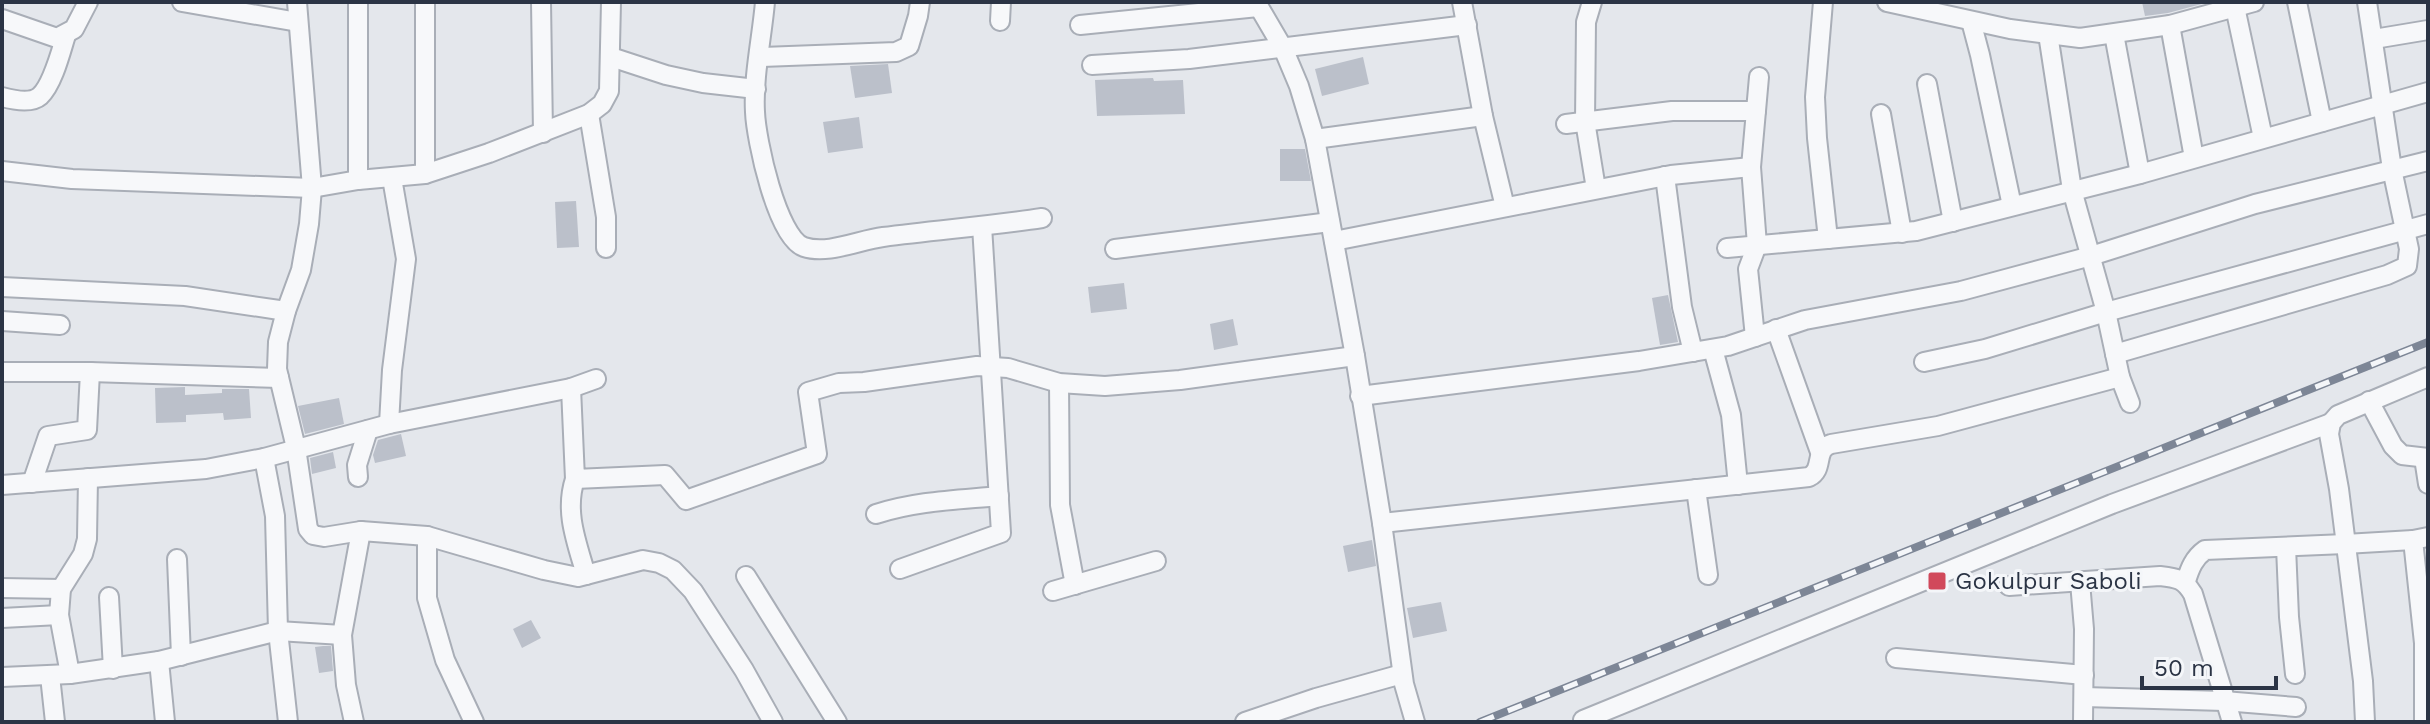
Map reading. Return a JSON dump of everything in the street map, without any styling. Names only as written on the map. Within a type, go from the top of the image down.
[{"type":"street","points":[[2,19],[57,38],[74,29],[88,2]]},
{"type":"street","points":[[182,2],[298,22]]},
{"type":"street","points":[[297,2],[312,188],[301,270],[278,342],[277,369],[296,448],[306,520],[313,535],[324,537],[361,531],[427,536],[578,577],[643,560],[659,563],[673,570],[702,604],[773,722]]},
{"type":"street","points":[[358,2],[358,180]]},
{"type":"street","points":[[425,2],[425,174]]},
{"type":"street","points":[[541,2],[543,133]]},
{"type":"street","points":[[2,171],[72,179],[312,188],[425,174],[543,133],[589,114],[602,104],[609,91],[611,2]]},
{"type":"street","points":[[765,2],[755,113],[769,184],[785,226],[794,240],[804,247],[827,249],[880,237],[1042,218]]},
{"type":"street","points":[[759,57],[896,52],[909,46],[920,2]]},
{"type":"street","points":[[1462,2],[1483,116],[1505,207]]},
{"type":"street","points":[[1592,2],[1586,22],[1585,121],[1596,189]]},
{"type":"street","points":[[1823,2],[1815,97],[1828,239]]},
{"type":"street","points":[[1887,2],[1971,21],[2080,38],[2170,25],[2254,2]]},
{"type":"street","points":[[2297,2],[2322,122]]},
{"type":"street","points":[[2115,354],[2400,271],[2407,266],[2405,231],[2392,169],[2367,2]]},
{"type":"street","points":[[1080,25],[1257,4],[1283,48],[1299,86],[1315,139],[1355,356],[1402,674],[1415,722]]},
{"type":"street","points":[[2235,7],[2263,138]]},
{"type":"street","points":[[1971,21],[2012,206]]},
{"type":"street","points":[[1092,65],[1189,59],[1467,25]]},
{"type":"street","points":[[2170,25],[2194,158]]},
{"type":"street","points":[[2374,39],[2428,30]]},
{"type":"street","points":[[2048,34],[2072,190],[2106,312],[2120,377],[2130,403]]},
{"type":"street","points":[[2114,34],[2140,174]]},
{"type":"street","points":[[2,97],[31,100],[40,96],[51,79],[66,35]]},
{"type":"street","points":[[611,57],[666,75],[756,89]]},
{"type":"street","points":[[1755,337],[1748,269],[1757,245],[1751,167],[1759,77]]},
{"type":"street","points":[[1927,84],[1953,222]]},
{"type":"street","points":[[1727,248],[1902,233],[1953,222],[2140,174],[2428,92]]},
{"type":"street","points":[[1566,124],[1672,111],[1756,111]]},
{"type":"street","points":[[589,114],[606,217],[606,248]]},
{"type":"street","points":[[1881,114],[1902,233]]},
{"type":"street","points":[[1315,139],[1483,116]]},
{"type":"street","points":[[1360,396],[1713,349],[1805,320],[1961,291],[2091,256],[2255,204],[2428,161]]},
{"type":"street","points":[[1115,249],[1332,231],[1505,207],[1665,176],[1751,167]]},
{"type":"street","points":[[1665,176],[1682,307],[1693,352]]},
{"type":"street","points":[[389,424],[392,370],[406,259],[392,178]]},
{"type":"street","points":[[1924,362],[1985,349],[2106,312],[2428,224]]},
{"type":"street","points":[[900,569],[1001,533],[982,226]]},
{"type":"street","points":[[2,287],[185,296],[286,311]]},
{"type":"street","points":[[2,321],[60,325]]},
{"type":"street","points":[[1382,523],[1809,477],[1818,469],[1820,452],[1776,329]]},
{"type":"street","points":[[1713,349],[1731,415],[1738,485]]},
{"type":"street","points":[[575,479],[665,475],[686,500],[817,454],[808,392],[839,383],[977,366],[1008,368],[1059,383],[1105,386],[1180,380],[1355,356]]},
{"type":"street","points":[[2,372],[279,378]]},
{"type":"street","points":[[32,483],[48,436],[87,430],[90,372]]},
{"type":"street","points":[[1820,452],[1831,444],[1938,426],[2120,377]]},
{"type":"street","points":[[1583,720],[2112,504],[2331,423],[2338,415],[2428,377]]},
{"type":"street","points":[[2,485],[206,469],[264,458],[389,424],[571,388],[596,379]]},
{"type":"street","points":[[1059,383],[1060,505],[1075,585]]},
{"type":"street","points":[[571,388],[575,479],[570,493],[570,519],[586,575]]},
{"type":"street","points":[[2369,401],[2393,446],[2402,455],[2426,458],[2428,484]]},
{"type":"street","points":[[2331,423],[2329,434],[2339,489],[2363,681],[2365,722]]},
{"type":"street","points":[[358,477],[357,465],[368,430]]},
{"type":"street","points":[[264,458],[275,516],[278,631],[288,722]]},
{"type":"street","points":[[70,674],[59,615],[61,589],[83,554],[87,539],[88,478]]},
{"type":"street","points":[[1696,489],[1708,575]]},
{"type":"street","points":[[876,514],[901,506],[999,496]]},
{"type":"street","points":[[354,722],[346,685],[342,635],[361,531]]},
{"type":"street","points":[[427,536],[427,598],[445,660],[474,722]]},
{"type":"street","points":[[2186,581],[2190,567],[2205,550],[2420,538],[2424,722]]},
{"type":"street","points":[[2286,547],[2295,674]]},
{"type":"street","points":[[177,559],[181,656]]},
{"type":"street","points":[[1053,591],[1156,561]]},
{"type":"street","points":[[746,576],[837,722]]},
{"type":"street","points":[[2009,586],[2160,576],[2186,581],[2193,594],[2232,722]]},
{"type":"street","points":[[2080,582],[2084,629],[2083,722]]},
{"type":"street","points":[[2,588],[61,589]]},
{"type":"street","points":[[109,597],[113,669]]},
{"type":"street","points":[[2,618],[59,615]]},
{"type":"street","points":[[2,677],[50,676],[113,669],[181,656],[278,631],[342,635]]},
{"type":"street","points":[[1896,658],[2084,675]]},
{"type":"street","points":[[159,661],[165,722]]},
{"type":"street","points":[[1245,722],[1402,674]]},
{"type":"street","points":[[50,676],[55,722]]},
{"type":"street","points":[[2084,697],[2224,701],[2296,707]]},
{"type":"building","points":[[2142,2],[2209,2],[2145,16]]},
{"type":"building","points":[[1363,57],[1369,84],[1322,96],[1315,69]]},
{"type":"building","points":[[888,64],[892,93],[855,98],[850,66]]},
{"type":"building","points":[[1153,78],[1154,81],[1183,80],[1185,114],[1097,116],[1095,80]]},
{"type":"building","points":[[859,117],[863,148],[828,153],[823,122]]},
{"type":"building","points":[[1280,149],[1305,149],[1311,181],[1280,181]]},
{"type":"building","points":[[576,201],[579,247],[557,248],[555,202]]},
{"type":"building","points":[[1124,283],[1127,309],[1091,313],[1088,287]]},
{"type":"building","points":[[1668,295],[1678,342],[1660,345],[1652,298]]},
{"type":"building","points":[[1233,319],[1238,345],[1214,350],[1210,324]]},
{"type":"building","points":[[185,387],[185,395],[222,393],[222,389],[249,389],[251,418],[224,420],[223,413],[186,415],[186,422],[156,423],[155,388]]},
{"type":"building","points":[[339,398],[344,424],[305,434],[298,406]]},
{"type":"building","points":[[401,434],[406,456],[375,463],[373,455],[378,440]]},
{"type":"building","points":[[333,452],[336,468],[312,474],[310,458]]},
{"type":"building","points":[[1372,540],[1376,566],[1348,572],[1343,546]]},
{"type":"building","points":[[1441,602],[1447,631],[1413,638],[1407,608]]},
{"type":"building","points":[[531,620],[541,638],[522,648],[513,629]]},
{"type":"building","points":[[331,646],[333,671],[319,673],[315,647]]},
{"type":"railway","points":[[1480,722],[2428,342]]},
{"type":"place","name":"Gokulpur Saboli","points":[[1937,581]]}]
